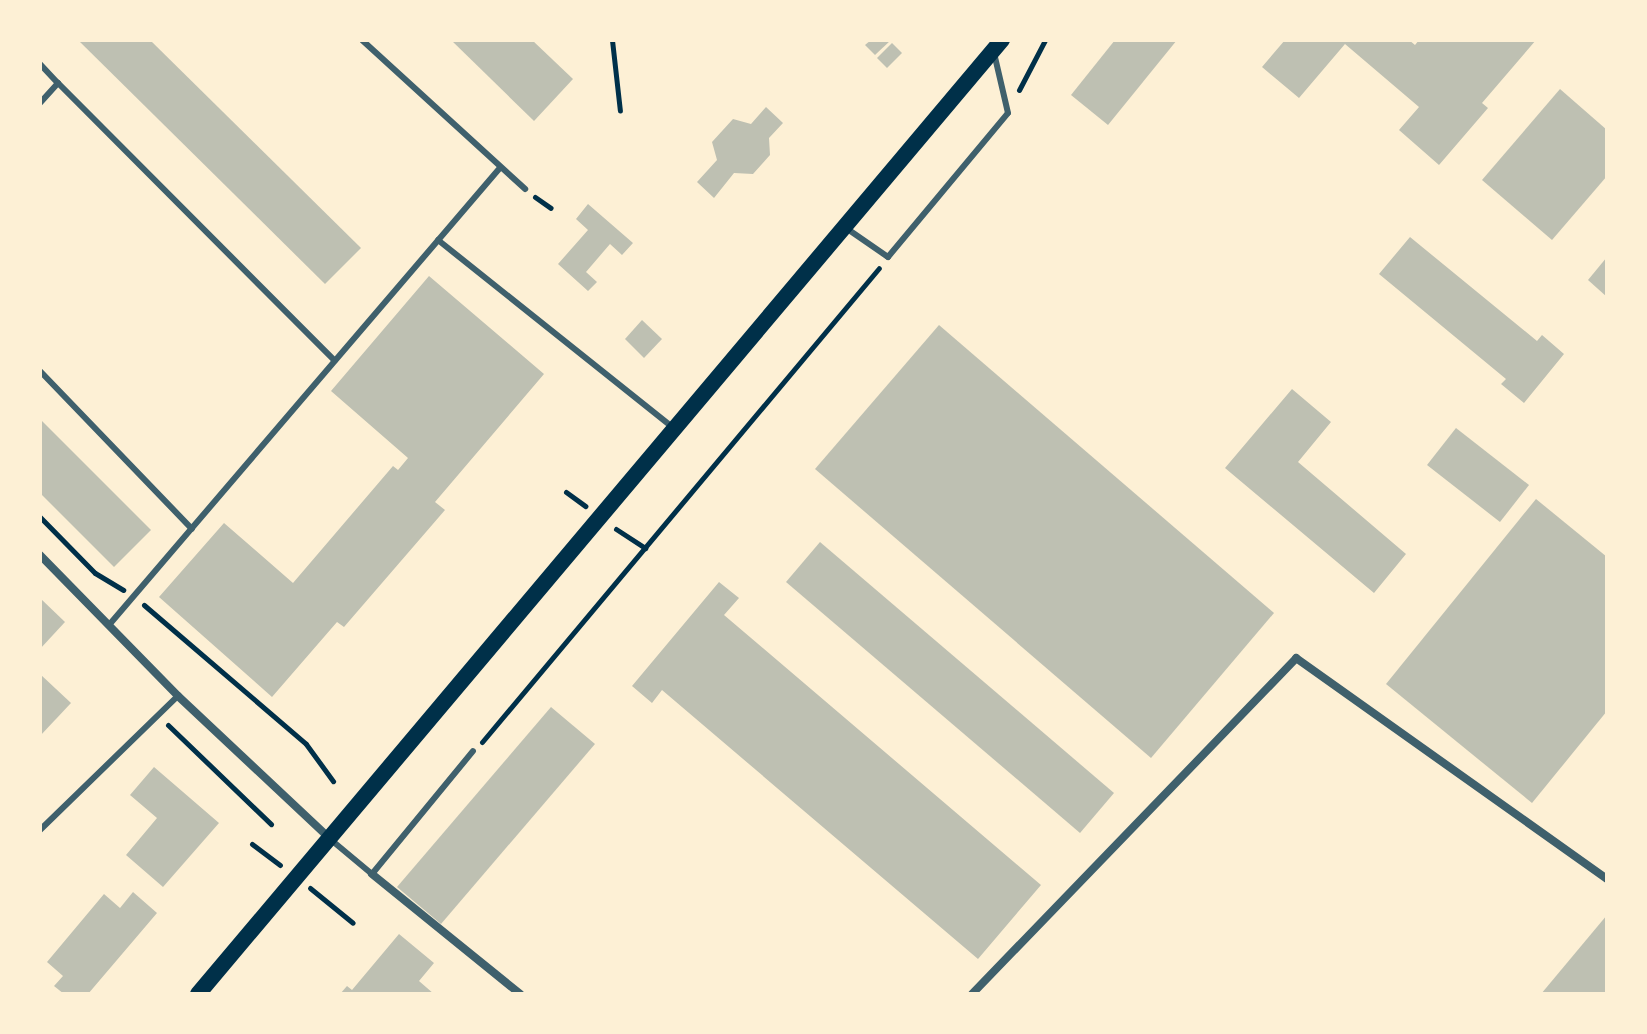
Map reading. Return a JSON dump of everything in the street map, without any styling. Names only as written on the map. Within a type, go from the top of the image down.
[{"type":"main road","points":[[198,994],[997,45]]},
{"type":"street","points":[[40,555],[178,696],[330,839]]},
{"type":"street","points":[[972,994],[1296,658],[1607,879]]},
{"type":"street","points":[[372,874],[520,994]]},
{"type":"lane","points":[[362,40],[499,169],[525,189]]},
{"type":"lane","points":[[846,228],[888,257],[1008,113],[997,45]]},
{"type":"lane","points":[[40,64],[335,361]]},
{"type":"lane","points":[[40,103],[58,83]]},
{"type":"lane","points":[[109,625],[499,169]]},
{"type":"lane","points":[[438,240],[675,429]]},
{"type":"lane","points":[[40,371],[192,529]]},
{"type":"lane","points":[[40,830],[178,696]]},
{"type":"lane","points":[[330,839],[372,874],[473,751]]},
{"type":"path","points":[[612,40],[620,111]]},
{"type":"path","points":[[1008,113],[1045,40]]},
{"type":"path","points":[[473,751],[888,257]]},
{"type":"path","points":[[40,517],[95,573],[134,597],[306,744],[333,781]]},
{"type":"path","points":[[159,715],[271,824]]},
{"type":"building","points":[[78,40],[150,40],[361,248],[325,284]]},
{"type":"building","points":[[451,40],[532,40],[573,79],[534,121]]},
{"type":"building","points":[[871,40],[891,40],[875,55],[865,45]]},
{"type":"building","points":[[1115,40],[1177,40],[1108,125],[1071,95]]},
{"type":"building","points":[[1285,40],[1409,40],[1415,45],[1419,40],[1536,40],[1482,103],[1488,108],[1439,165],[1399,130],[1419,107],[1345,44],[1299,98],[1262,67]]},
{"type":"building","points":[[892,43],[902,53],[887,68],[877,58]]},
{"type":"building","points":[[1560,89],[1607,130],[1607,176],[1552,240],[1482,180]]},
{"type":"building","points":[[766,107],[783,123],[769,138],[770,155],[753,174],[734,173],[714,198],[697,182],[717,160],[712,142],[733,119],[751,124]]},
{"type":"building","points":[[588,204],[633,243],[622,255],[610,244],[586,272],[597,282],[588,291],[558,264],[588,230],[576,219]]},
{"type":"building","points":[[1410,237],[1537,341],[1542,335],[1564,354],[1524,403],[1501,384],[1506,379],[1379,274]]},
{"type":"building","points":[[1607,257],[1607,297],[1588,280]]},
{"type":"building","points":[[429,276],[544,374],[435,502],[445,510],[344,627],[337,622],[272,697],[159,597],[224,523],[293,583],[393,466],[398,470],[408,458],[331,391]]},
{"type":"building","points":[[642,320],[662,339],[644,358],[625,339]]},
{"type":"building","points":[[939,325],[1274,613],[1151,758],[815,469]]},
{"type":"building","points":[[1292,389],[1331,422],[1298,462],[1406,554],[1374,593],[1225,468]]},
{"type":"building","points":[[40,419],[151,530],[114,567],[40,493]]},
{"type":"building","points":[[1456,428],[1529,485],[1500,522],[1427,465]]},
{"type":"building","points":[[1536,499],[1607,557],[1607,711],[1532,803],[1386,684]]},
{"type":"building","points":[[820,542],[1114,793],[1080,833],[786,582]]},
{"type":"building","points":[[719,582],[739,598],[724,615],[1041,885],[978,959],[662,690],[652,703],[632,686]]},
{"type":"building","points":[[40,598],[65,622],[40,649]]},
{"type":"building","points":[[40,674],[71,703],[40,736]]},
{"type":"building","points":[[551,707],[595,744],[441,924],[397,887]]},
{"type":"building","points":[[154,767],[219,823],[163,887],[126,855],[157,818],[130,795]]},
{"type":"building","points":[[133,892],[157,913],[88,994],[64,994],[54,986],[63,976],[47,962],[104,894],[120,908]]},
{"type":"building","points":[[1607,915],[1607,994],[1541,994]]},
{"type":"building","points":[[399,934],[434,963],[419,981],[434,994],[340,994],[347,986],[352,990]]}]
